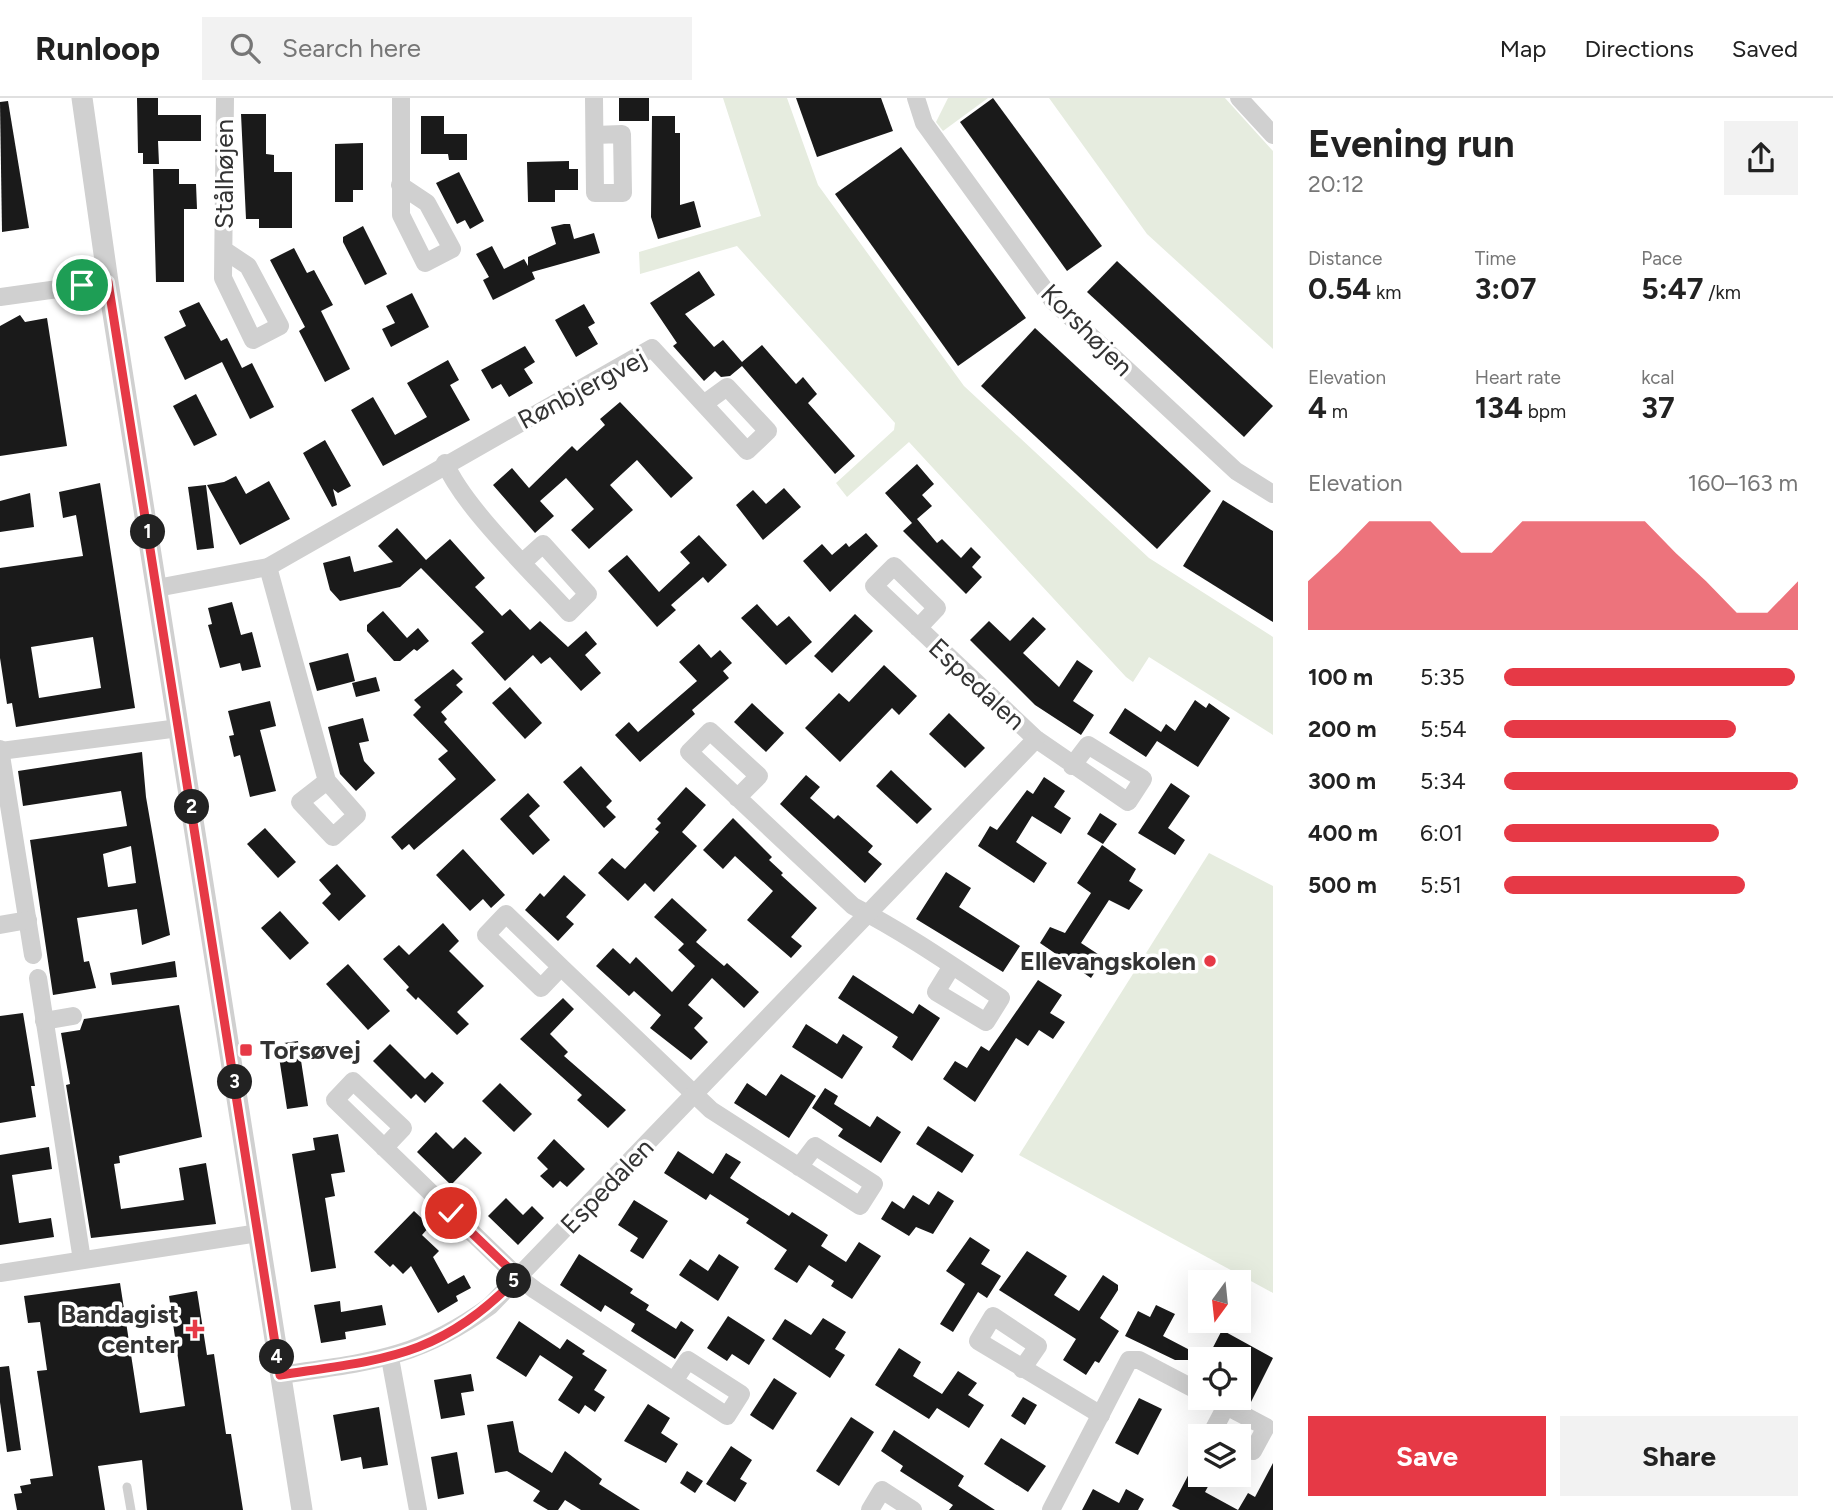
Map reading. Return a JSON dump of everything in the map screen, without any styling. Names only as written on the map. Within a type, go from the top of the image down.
[{"type":"street","points":[[82,98],[108,282],[302,1510]]},
{"type":"street","name":"Stålhøjen","points":[[224,250],[248,266],[280,326],[253,340],[223,278],[225,98]]},
{"type":"street","points":[[400,185],[401,98]]},
{"type":"street","points":[[594,98],[595,135]]},
{"type":"street","name":"Korshøjen","points":[[916,98],[925,123],[1053,301],[1236,471],[1273,494]]},
{"type":"street","points":[[1239,98],[1273,135]]},
{"type":"street","points":[[0,297],[108,282]]},
{"type":"street","name":"Rønbjergvej","points":[[157,588],[268,566],[445,463],[652,348],[705,403]]},
{"type":"street","points":[[445,463],[454,483],[523,562]]},
{"type":"street","points":[[268,566],[327,781]]},
{"type":"street","name":"Espedalen","points":[[918,628],[1036,739],[1072,766]]},
{"type":"street","points":[[33,955],[0,750],[179,728]]},
{"type":"street","name":"Espedalen","points":[[280,1375],[390,1359],[457,1330],[490,1306],[1036,739]]},
{"type":"street","points":[[737,798],[853,906],[951,966]]},
{"type":"street","points":[[0,925],[28,920]]},
{"type":"street","points":[[561,967],[711,1110],[799,1167]]},
{"type":"street","points":[[37,978],[82,1260]]},
{"type":"street","points":[[44,1021],[73,1016]]},
{"type":"street","points":[[384,1148],[518,1277],[674,1381]]},
{"type":"street","points":[[0,1273],[259,1233]]},
{"type":"street","points":[[390,1359],[418,1510]]},
{"type":"street","points":[[1051,1510],[1129,1360],[1139,1360],[1188,1386]]},
{"type":"street","points":[[1022,1369],[1101,1415]]},
{"type":"street","points":[[1234,1410],[1266,1427],[1253,1451],[1251,1450]]},
{"type":"street","points":[[870,1510],[883,1490],[913,1510]]},
{"type":"lane","points":[[127,1487],[131,1510]]},
{"type":"shaded area","points":[[723,98],[787,98],[818,185],[964,386],[1149,558],[1273,637],[1273,735],[1149,657],[1133,682],[1126,677],[909,442],[847,497],[836,483],[894,430],[895,423],[737,246],[640,274],[639,252],[761,216]]},
{"type":"shaded area","points":[[948,98],[988,98],[943,131],[936,122]]},
{"type":"shaded area","points":[[1049,98],[1225,98],[1273,151],[1273,349],[1147,234]]},
{"type":"shaded area","name":"Ellevangskolen","points":[[1209,853],[1273,886],[1273,1293],[1251,1281],[1251,1270],[1231,1270],[1019,1155]]},
{"type":"building","points":[[137,98],[158,98],[158,115],[201,115],[201,141],[158,141],[159,164],[143,164],[143,153],[138,153]]},
{"type":"building","points":[[619,98],[649,98],[649,121],[619,121]]},
{"type":"building","points":[[796,98],[881,98],[893,131],[817,157]]},
{"type":"building","points":[[993,98],[1102,246],[1067,271],[960,122]]},
{"type":"building","points":[[8,101],[29,228],[2,232],[0,102]]},
{"type":"building","points":[[241,114],[266,114],[266,154],[274,155],[274,172],[292,172],[292,228],[259,228],[259,219],[246,219]]},
{"type":"building","points":[[421,116],[444,116],[444,134],[467,134],[467,160],[449,160],[448,154],[421,154]]},
{"type":"building","points":[[652,116],[675,116],[675,133],[680,133],[680,205],[694,201],[701,227],[658,239],[651,217]]},
{"type":"building","points":[[363,143],[363,190],[353,190],[353,202],[335,202],[335,144]]},
{"type":"building","points":[[901,147],[1026,318],[958,366],[835,194]]},
{"type":"building","points":[[569,161],[569,169],[578,169],[578,190],[555,190],[555,202],[528,202],[527,162]]},
{"type":"building","points":[[153,169],[179,169],[179,184],[196,184],[197,209],[184,209],[184,282],[156,282]]},
{"type":"building","points":[[459,172],[484,221],[470,229],[465,220],[457,224],[436,183]]},
{"type":"building","points":[[570,224],[574,239],[594,233],[600,253],[532,272],[535,279],[493,300],[483,280],[489,277],[476,254],[492,246],[504,269],[524,259],[528,266],[528,257],[556,244],[551,227]]},
{"type":"building","points":[[363,226],[387,274],[365,285],[343,242],[343,237]]},
{"type":"building","points":[[294,248],[307,273],[314,270],[333,305],[321,311],[350,369],[325,382],[299,331],[305,327],[270,260]]},
{"type":"building","points":[[1117,261],[1273,406],[1244,437],[1087,292]]},
{"type":"building","points":[[699,271],[715,295],[685,314],[714,347],[723,340],[742,362],[762,345],[796,384],[803,377],[817,394],[808,403],[855,456],[835,474],[742,366],[730,376],[721,377],[715,371],[704,381],[673,346],[677,343],[650,303]]},
{"type":"building","points":[[412,293],[429,327],[391,347],[382,329],[395,323],[386,306]]},
{"type":"building","points":[[199,302],[221,341],[227,338],[242,368],[252,363],[274,407],[250,419],[222,362],[185,380],[164,337],[186,326],[179,311]]},
{"type":"building","points":[[584,304],[595,323],[588,327],[598,344],[576,357],[555,320]]},
{"type":"building","points":[[20,315],[25,322],[47,318],[67,446],[0,456],[0,326]]},
{"type":"building","points":[[1035,328],[1211,491],[1157,549],[981,386]]},
{"type":"building","points":[[525,346],[535,362],[524,369],[533,383],[509,397],[501,384],[492,389],[481,370]]},
{"type":"building","points":[[448,360],[459,380],[450,385],[470,420],[383,466],[351,410],[373,397],[395,435],[427,417],[407,383]]},
{"type":"building","points":[[196,394],[217,435],[194,446],[173,406]]},
{"type":"building","points":[[620,402],[693,478],[671,498],[637,460],[610,485],[633,510],[589,549],[571,530],[594,509],[566,478],[540,501],[554,516],[535,533],[493,485],[512,468],[529,488],[572,446],[577,451],[605,425],[600,419]]},
{"type":"building","points":[[325,440],[351,486],[338,493],[333,489],[337,505],[332,507],[303,453]]},
{"type":"building","points":[[917,464],[934,484],[922,495],[932,506],[917,519],[937,543],[942,539],[961,558],[971,547],[981,557],[972,567],[982,577],[966,594],[903,531],[912,523],[885,493]]},
{"type":"building","points":[[236,476],[246,494],[269,481],[290,519],[240,545],[207,485],[224,482]]},
{"type":"building","points":[[100,483],[135,708],[16,727],[12,703],[7,704],[0,658],[0,568],[83,556],[76,515],[63,518],[59,492]],"holes":[[[93,637],[101,688],[39,698],[31,647]]]},
{"type":"building","points":[[206,485],[214,548],[197,550],[188,487]]},
{"type":"building","points":[[784,488],[801,507],[763,540],[736,505],[753,490],[766,504]]},
{"type":"building","points":[[30,493],[34,527],[0,532],[0,501]]},
{"type":"building","points":[[1223,500],[1273,531],[1273,622],[1183,566]]},
{"type":"building","points":[[397,528],[426,560],[450,539],[485,578],[475,587],[502,616],[510,609],[530,630],[540,621],[568,647],[586,631],[597,644],[585,655],[601,673],[581,691],[550,657],[541,664],[533,655],[505,681],[471,643],[484,632],[421,568],[400,587],[340,601],[330,590],[323,563],[350,556],[354,572],[393,562],[378,546]]},
{"type":"building","points":[[866,533],[878,546],[830,592],[803,561],[822,544],[832,555],[846,543],[849,547]]},
{"type":"building","points":[[699,535],[727,565],[708,583],[703,577],[671,605],[676,610],[657,627],[608,571],[627,555],[659,592],[690,563],[680,552]]},
{"type":"building","points":[[232,602],[241,635],[252,632],[261,667],[242,671],[240,663],[220,668],[208,625],[212,624],[208,608]]},
{"type":"building","points":[[757,604],[777,626],[789,616],[812,642],[786,665],[741,618]]},
{"type":"building","points":[[383,611],[407,638],[418,628],[429,641],[400,661],[394,661],[367,631],[367,625]]},
{"type":"building","points":[[855,614],[873,631],[832,673],[814,656]]},
{"type":"building","points":[[1033,617],[1046,629],[1023,653],[1059,687],[1077,660],[1093,671],[1073,701],[1094,715],[1081,735],[1035,705],[970,640],[989,621],[1010,641]]},
{"type":"building","points":[[699,644],[711,658],[720,650],[732,663],[723,671],[729,678],[692,710],[695,714],[640,762],[615,735],[629,722],[638,732],[697,681],[679,662]]},
{"type":"building","points":[[348,653],[355,681],[317,691],[309,663]]},
{"type":"building","points":[[884,665],[917,696],[899,715],[892,708],[840,762],[805,728],[839,693],[849,702]]},
{"type":"building","points":[[453,669],[463,679],[456,685],[463,692],[441,712],[447,719],[444,722],[496,780],[414,850],[409,844],[402,850],[391,837],[456,779],[438,759],[448,751],[413,715],[421,707],[414,700]]},
{"type":"building","points":[[376,677],[380,691],[356,697],[352,683]]},
{"type":"building","points":[[510,687],[542,723],[525,739],[492,703]]},
{"type":"building","points":[[1195,700],[1206,708],[1209,703],[1230,718],[1198,767],[1157,741],[1146,757],[1109,733],[1125,708],[1161,732],[1166,724],[1175,731]]},
{"type":"building","points":[[270,701],[276,726],[260,730],[276,791],[250,797],[240,755],[234,757],[229,736],[234,735],[228,711]]},
{"type":"building","points":[[752,703],[784,733],[766,752],[734,722]]},
{"type":"building","points":[[949,713],[985,748],[965,768],[929,734]]},
{"type":"building","points":[[363,718],[369,741],[359,743],[364,761],[375,773],[356,791],[340,774],[328,727]]},
{"type":"building","points":[[142,752],[146,797],[170,935],[142,945],[137,909],[77,918],[84,962],[89,961],[96,988],[53,995],[30,840],[127,826],[121,791],[23,806],[18,771]],"holes":[[[131,846],[136,883],[108,887],[103,854]]]},
{"type":"building","points":[[581,766],[612,801],[606,807],[616,817],[604,828],[563,782]]},
{"type":"building","points":[[891,770],[932,809],[917,824],[876,786]]},
{"type":"building","points":[[806,775],[820,787],[810,798],[834,819],[838,815],[873,846],[868,852],[882,864],[865,883],[780,804]]},
{"type":"building","points":[[1044,777],[1065,791],[1054,807],[1071,818],[1061,834],[1032,816],[1016,842],[1047,863],[1034,883],[978,846],[990,826],[997,830],[1027,790],[1033,794]]},
{"type":"building","points":[[1171,783],[1190,796],[1168,828],[1185,840],[1175,855],[1138,833]]},
{"type":"building","points":[[686,787],[706,805],[682,832],[697,846],[654,892],[645,883],[628,901],[598,873],[612,858],[625,869],[659,832],[655,829],[661,823],[657,819]]},
{"type":"building","points":[[528,793],[540,806],[529,816],[550,840],[533,855],[500,819]]},
{"type":"building","points":[[1100,813],[1117,824],[1103,844],[1087,834]]},
{"type":"building","points":[[733,818],[772,857],[769,860],[783,873],[781,875],[817,908],[791,937],[802,946],[791,958],[747,920],[773,891],[735,856],[723,869],[703,850]]},
{"type":"building","points":[[265,828],[296,862],[278,878],[247,844]]},
{"type":"building","points":[[1102,845],[1136,869],[1129,881],[1143,890],[1129,910],[1109,900],[1081,943],[1104,958],[1091,978],[1040,943],[1050,927],[1065,933],[1091,893],[1077,883]]},
{"type":"building","points":[[463,849],[505,895],[491,908],[483,899],[470,911],[436,875]]},
{"type":"building","points":[[337,864],[366,896],[339,921],[322,903],[331,894],[319,880]]},
{"type":"building","points":[[946,872],[971,888],[959,907],[1020,946],[1003,972],[916,919]]},
{"type":"building","points":[[564,875],[586,895],[566,917],[574,924],[558,941],[525,910],[540,893],[544,897]]},
{"type":"building","points":[[672,898],[707,930],[696,942],[724,966],[727,963],[759,992],[744,1008],[712,978],[688,1005],[703,1018],[694,1028],[708,1042],[691,1060],[650,1028],[661,1015],[634,991],[629,996],[596,966],[613,948],[630,964],[636,957],[672,992],[695,966],[678,950],[684,944],[654,917]]},
{"type":"building","points":[[280,911],[309,943],[290,960],[261,928]]},
{"type":"building","points":[[443,923],[459,941],[449,951],[484,986],[457,1012],[469,1024],[457,1035],[418,997],[416,1000],[406,990],[409,987],[383,959],[399,945],[409,955]]},
{"type":"building","points":[[175,961],[177,977],[112,985],[110,973]]},
{"type":"building","points":[[348,964],[390,1011],[368,1030],[326,984]]},
{"type":"building","points":[[853,975],[913,1014],[919,1004],[940,1018],[912,1061],[892,1047],[898,1037],[838,998]]},
{"type":"building","points":[[1038,980],[1062,995],[1050,1013],[1065,1022],[1053,1039],[1039,1030],[1028,1046],[1016,1038],[975,1102],[943,1079],[955,1061],[967,1068],[981,1046],[989,1051]]},
{"type":"building","points":[[563,998],[574,1009],[550,1034],[568,1052],[564,1056],[626,1110],[608,1128],[577,1100],[582,1095],[520,1039]]},
{"type":"building","points":[[179,1005],[202,1137],[119,1156],[120,1163],[114,1164],[121,1209],[184,1200],[179,1168],[206,1163],[216,1224],[91,1238],[66,1085],[70,1084],[61,1033],[80,1030],[84,1019]]},
{"type":"building","points":[[23,1013],[35,1086],[31,1086],[36,1117],[0,1123],[0,1016]]},
{"type":"building","points":[[806,1024],[837,1044],[843,1034],[863,1047],[842,1079],[792,1047]]},
{"type":"building","points":[[298,1041],[308,1106],[287,1109],[277,1044]]},
{"type":"building","points":[[390,1044],[425,1079],[432,1072],[444,1083],[425,1103],[416,1094],[411,1099],[373,1061]]},
{"type":"building","points":[[781,1074],[816,1096],[789,1138],[734,1103],[747,1083],[766,1096]]},
{"type":"building","points":[[500,1083],[532,1114],[514,1132],[482,1101]]},
{"type":"building","points":[[825,1088],[838,1096],[834,1104],[870,1127],[877,1116],[901,1132],[881,1163],[838,1136],[843,1129],[812,1108]]},
{"type":"building","points":[[928,1126],[974,1155],[962,1173],[916,1144]]},
{"type":"building","points":[[436,1132],[453,1149],[465,1137],[482,1153],[451,1185],[417,1152]]},
{"type":"building","points":[[338,1134],[345,1172],[331,1174],[335,1196],[325,1198],[336,1268],[311,1272],[292,1154],[315,1150],[313,1138]]},
{"type":"building","points":[[554,1139],[585,1169],[567,1187],[560,1181],[553,1188],[540,1176],[548,1169],[537,1158]]},
{"type":"building","points":[[49,1147],[52,1169],[12,1175],[19,1223],[51,1218],[54,1237],[0,1245],[0,1155]]},
{"type":"building","points":[[678,1151],[713,1174],[726,1153],[741,1162],[730,1178],[789,1216],[792,1212],[828,1235],[821,1246],[846,1262],[859,1242],[881,1256],[852,1299],[831,1286],[834,1281],[809,1265],[797,1283],[774,1269],[787,1250],[746,1223],[749,1219],[710,1194],[706,1200],[664,1173]]},
{"type":"building","points":[[938,1191],[954,1201],[933,1234],[916,1227],[909,1236],[881,1219],[892,1201],[904,1209],[913,1195],[929,1205]]},
{"type":"building","points":[[506,1198],[523,1215],[532,1206],[544,1218],[518,1245],[488,1216]]},
{"type":"building","points":[[634,1200],[668,1221],[643,1259],[630,1251],[638,1238],[618,1225]]},
{"type":"building","points":[[414,1211],[430,1226],[422,1235],[439,1251],[433,1257],[448,1284],[464,1275],[471,1288],[456,1296],[458,1301],[438,1313],[411,1266],[403,1274],[393,1264],[390,1267],[374,1252]]},
{"type":"building","points":[[970,1237],[990,1250],[981,1264],[1001,1276],[987,1298],[978,1292],[953,1332],[940,1324],[965,1284],[946,1271]]},
{"type":"building","points":[[1027,1251],[1067,1276],[1054,1295],[1079,1311],[1103,1275],[1118,1285],[1118,1290],[1100,1318],[1119,1331],[1099,1363],[1095,1361],[1086,1375],[1063,1360],[1076,1339],[999,1290]]},
{"type":"building","points":[[579,1254],[633,1289],[630,1293],[649,1305],[646,1310],[676,1329],[681,1321],[694,1330],[675,1359],[631,1331],[635,1324],[605,1305],[601,1312],[560,1285]]},
{"type":"building","points":[[719,1254],[739,1267],[718,1301],[679,1275],[690,1259],[708,1271]]},
{"type":"building","points":[[120,1283],[140,1413],[185,1406],[169,1296],[197,1291],[207,1355],[214,1354],[226,1434],[231,1434],[243,1510],[147,1510],[142,1460],[98,1466],[105,1510],[17,1510],[14,1494],[22,1493],[20,1486],[31,1484],[30,1479],[53,1476],[37,1371],[47,1370],[40,1322],[28,1323],[24,1296]]},
{"type":"building","points":[[340,1301],[341,1312],[382,1305],[386,1325],[345,1332],[346,1339],[321,1343],[314,1305]]},
{"type":"building","points":[[1156,1305],[1175,1314],[1163,1336],[1188,1349],[1188,1360],[1175,1360],[1125,1336],[1138,1311],[1150,1317]]},
{"type":"building","points":[[728,1316],[765,1340],[749,1365],[732,1354],[727,1361],[707,1348]]},
{"type":"building","points":[[823,1318],[846,1332],[835,1349],[845,1355],[830,1378],[772,1339],[785,1319],[811,1335]]},
{"type":"building","points":[[519,1321],[560,1349],[567,1339],[585,1351],[582,1354],[607,1370],[594,1390],[605,1397],[595,1412],[585,1405],[579,1414],[558,1400],[573,1377],[540,1355],[526,1377],[496,1358]]},
{"type":"building","points":[[1220,1334],[1229,1334],[1273,1358],[1251,1402],[1251,1347],[1213,1347]]},
{"type":"building","points":[[899,1348],[921,1362],[913,1376],[942,1394],[958,1371],[977,1383],[968,1395],[984,1405],[969,1428],[937,1408],[929,1419],[875,1385]]},
{"type":"building","points":[[9,1366],[21,1450],[7,1452],[0,1402],[0,1367]]},
{"type":"building","points":[[471,1374],[474,1391],[461,1393],[465,1415],[441,1419],[434,1380]]},
{"type":"building","points":[[774,1378],[797,1393],[773,1430],[750,1415]]},
{"type":"building","points":[[1023,1397],[1037,1405],[1025,1425],[1011,1416]]},
{"type":"building","points":[[1139,1398],[1162,1409],[1138,1455],[1115,1443]]},
{"type":"building","points":[[648,1404],[670,1418],[661,1433],[678,1444],[666,1463],[624,1441]]},
{"type":"building","points":[[379,1407],[388,1465],[363,1469],[361,1457],[341,1461],[333,1415]]},
{"type":"building","points":[[851,1417],[874,1432],[839,1486],[816,1471]]},
{"type":"building","points":[[513,1421],[519,1452],[552,1473],[565,1451],[602,1479],[599,1484],[640,1510],[581,1510],[565,1500],[558,1510],[548,1510],[533,1501],[540,1491],[507,1471],[495,1473],[487,1425]]},
{"type":"building","points":[[894,1430],[964,1476],[958,1486],[995,1510],[949,1510],[953,1505],[900,1471],[903,1466],[881,1451]]},
{"type":"building","points":[[1001,1438],[1046,1466],[1028,1492],[984,1464]]},
{"type":"building","points":[[731,1446],[752,1460],[740,1479],[747,1483],[735,1502],[706,1484]]},
{"type":"building","points":[[457,1452],[464,1494],[438,1499],[431,1457]]},
{"type":"building","points":[[1273,1463],[1273,1510],[1238,1510],[1248,1493],[1255,1497]]},
{"type":"building","points":[[687,1471],[703,1481],[695,1493],[680,1483]]},
{"type":"building","points":[[1188,1476],[1188,1487],[1208,1487],[1205,1492],[1238,1510],[1180,1510],[1172,1506]]},
{"type":"building","points":[[1093,1489],[1119,1503],[1126,1489],[1144,1499],[1138,1510],[1082,1510]]},
{"type":"place","name":"Ellevangskolen","points":[[1210,961]]},
{"type":"place","name":"Torsøvej","points":[[246,1050]]},
{"type":"place","name":"Bandagist center","points":[[195,1329]]},
{"type":"route","points":[[82,285],[108,282],[280,1375],[390,1359],[457,1330],[490,1306],[518,1277],[451,1213]]}]
